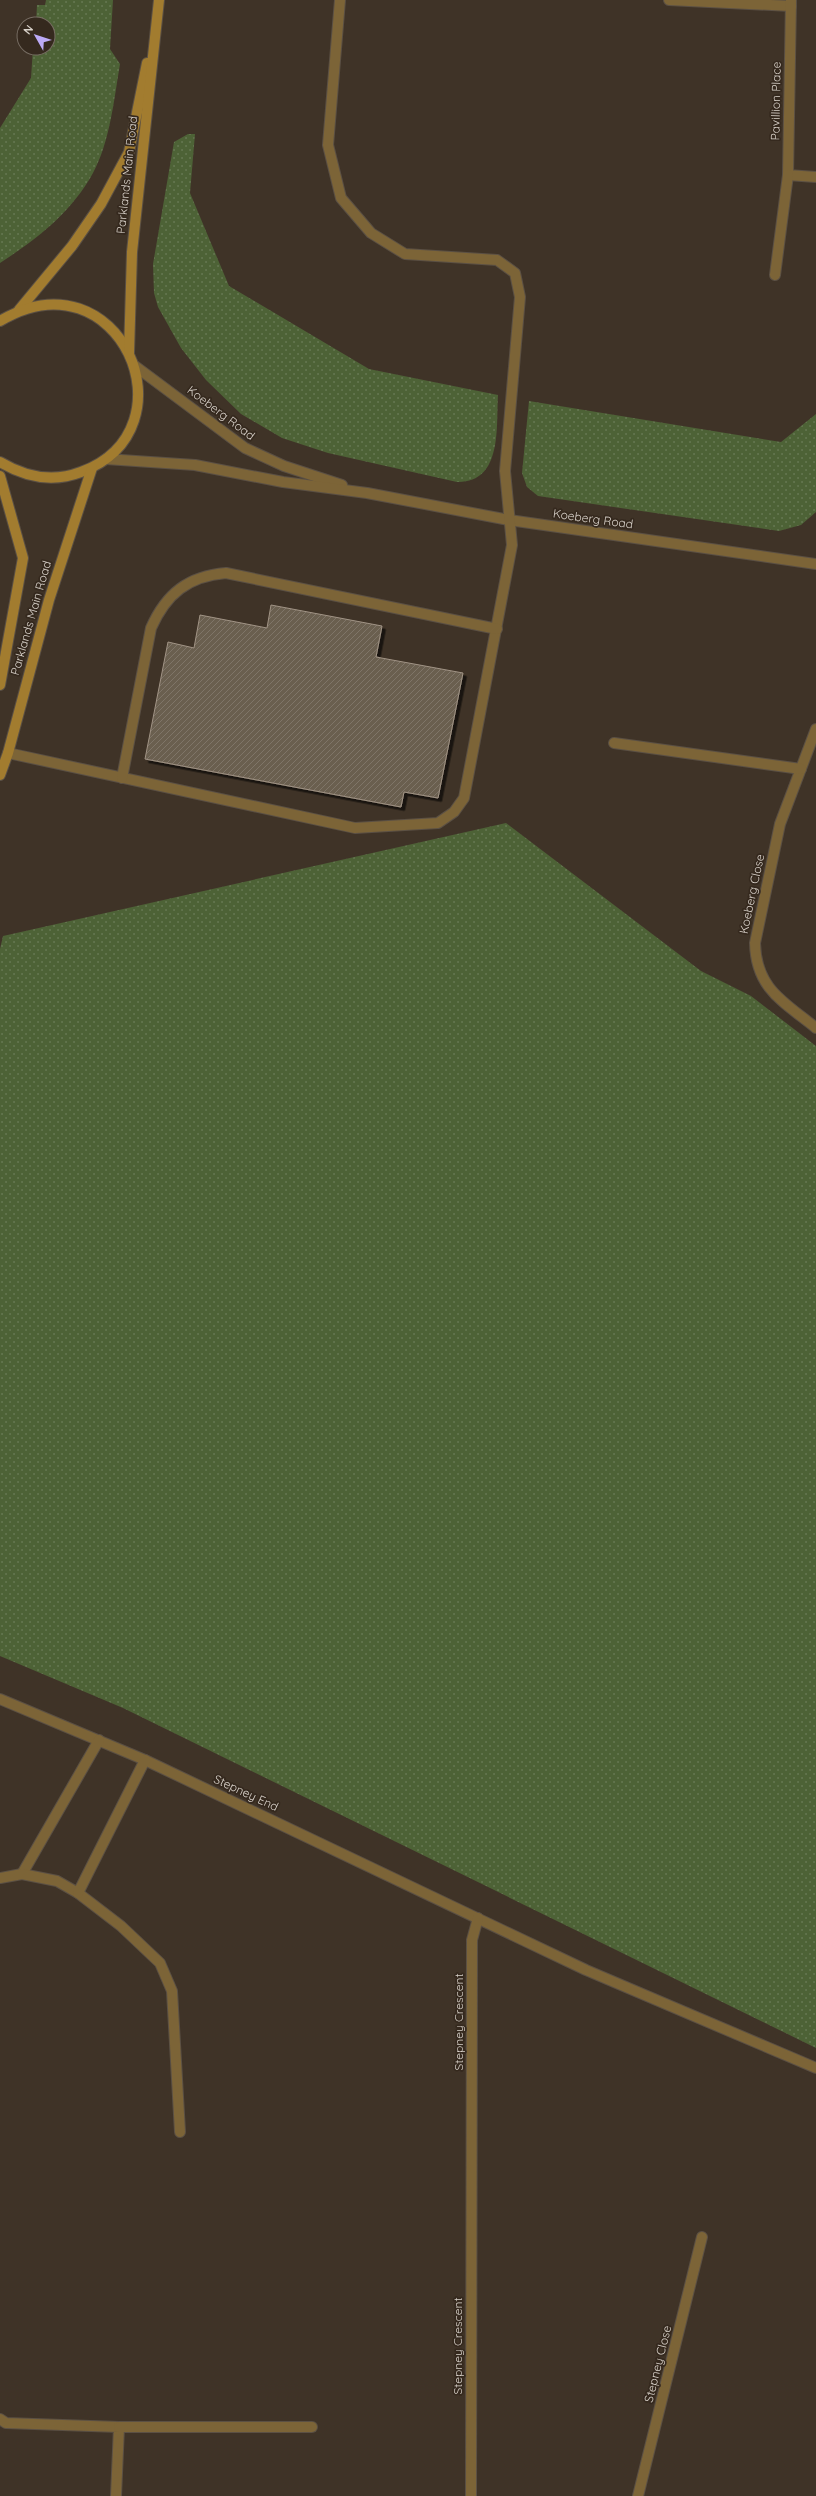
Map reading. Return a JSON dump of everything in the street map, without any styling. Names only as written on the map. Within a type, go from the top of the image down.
[{"type":"street","name":"Parklands Main Road","points":[[19,310],[72,246],[101,204],[129,152],[159,0]]},
{"type":"street","name":"Parklands Main Road","points":[[129,353],[132,252],[159,0]]},
{"type":"street","points":[[8,753],[354,828],[438,823],[454,812],[464,798],[512,545],[505,471],[520,297],[515,274],[497,260],[405,254],[371,233],[341,198],[328,145],[340,0]]},
{"type":"street","points":[[669,0],[791,3]]},
{"type":"street","name":"Pavillion Place","points":[[775,274],[788,174],[791,3]]},
{"type":"street","points":[[788,174],[816,177]]},
{"type":"street","points":[[0,321],[19,310],[40,305],[62,305],[83,310],[102,320],[118,335],[135,366],[138,386],[137,407],[131,427],[120,444],[106,459],[92,468],[68,477],[42,478],[17,472],[0,462]]},
{"type":"street","name":"Koeberg Road","points":[[135,366],[245,448],[284,466],[366,493]]},
{"type":"street","name":"Koeberg Road","points":[[106,459],[195,465],[283,482],[366,493],[509,520],[816,564]]},
{"type":"street","name":"Parklands Main Road","points":[[0,776],[8,753],[51,593],[92,468]]},
{"type":"street","name":"Parklands Main Road","points":[[0,476],[23,558],[0,685]]},
{"type":"street","points":[[122,778],[151,628],[158,612],[168,598],[181,586],[195,578],[226,573],[497,629]]},
{"type":"street","name":"Koeberg Close","points":[[816,729],[780,824],[757,929],[755,958],[759,973],[775,996],[816,1028]]},
{"type":"street","points":[[614,743],[801,769]]},
{"type":"street","name":"Stepney End","points":[[0,1700],[146,1760],[478,1918]]},
{"type":"street","points":[[22,1874],[99,1740]]},
{"type":"street","points":[[78,1893],[146,1760]]},
{"type":"street","points":[[0,1878],[22,1874],[57,1881],[78,1893],[121,1926],[160,1963],[172,1991],[180,2132]]},
{"type":"street","points":[[478,1918],[586,1970],[816,2068]]},
{"type":"street","name":"Stepney Crescent","points":[[471,2496],[472,1940],[478,1918]]},
{"type":"street","name":"Stepney Close","points":[[638,2496],[702,2237]]},
{"type":"street","points":[[0,2419],[6,2423],[119,2427],[312,2427]]},
{"type":"street","points":[[116,2496],[119,2427]]},
{"type":"green space","points":[[46,0],[113,0],[110,49],[120,64],[113,106],[104,148],[99,161],[93,173],[74,201],[64,213],[40,235],[0,263],[0,128],[31,78],[32,56],[56,56],[56,16],[36,16],[37,5],[45,5]]},
{"type":"green space","points":[[188,134],[195,134],[190,193],[229,286],[369,369],[498,395],[494,450],[490,463],[483,473],[472,480],[457,482],[328,453],[282,438],[241,414],[206,380],[181,348],[158,307],[154,293],[153,264],[174,142]]},
{"type":"green space","points":[[529,401],[781,442],[816,414],[816,512],[801,525],[779,531],[538,496],[527,487],[522,473]]},
{"type":"green space","points":[[506,823],[701,971],[751,996],[816,1046],[816,2048],[123,1708],[0,1656],[0,949],[3,936]]},
{"type":"building","points":[[271,605],[382,626],[376,657],[463,673],[438,798],[404,792],[401,807],[145,759],[168,642],[194,648],[200,615],[267,628]]}]
